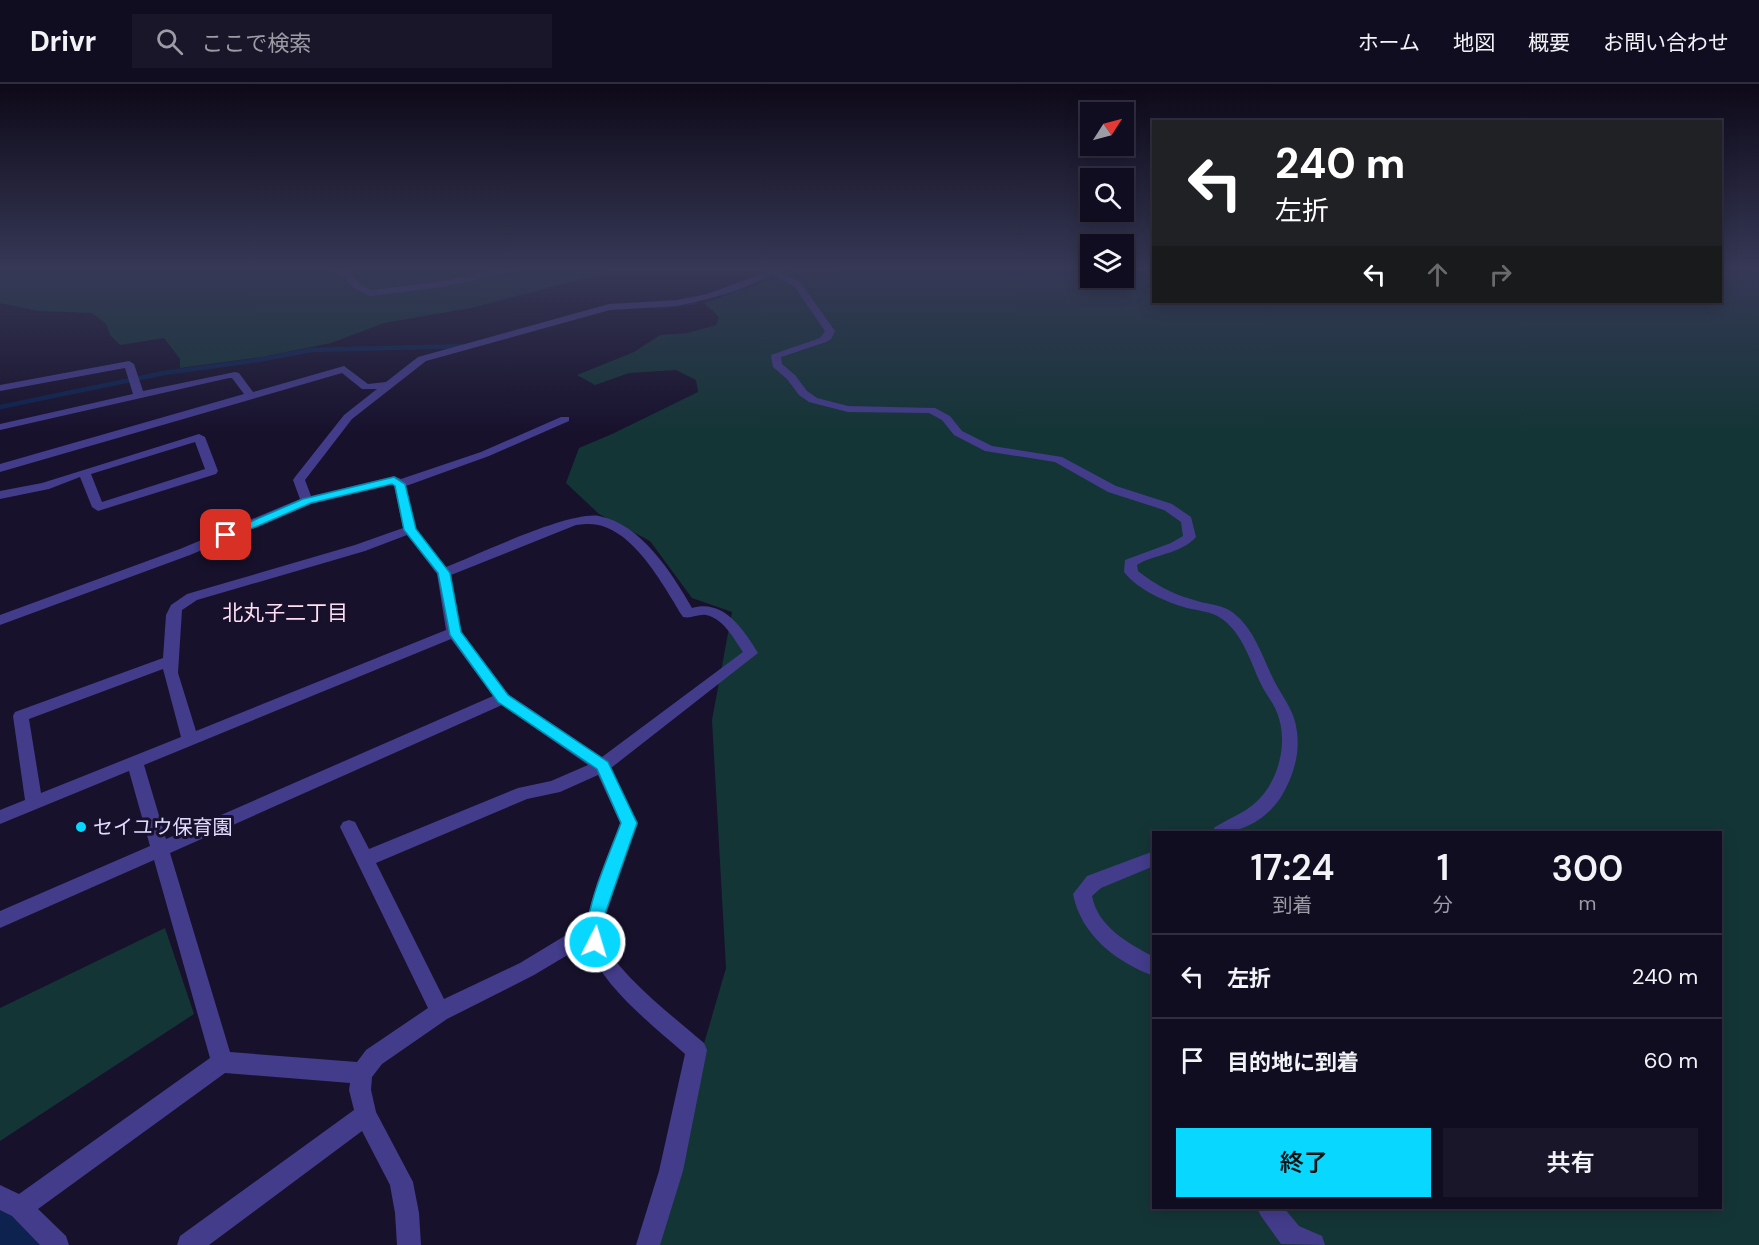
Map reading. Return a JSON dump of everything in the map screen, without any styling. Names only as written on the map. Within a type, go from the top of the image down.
[{"type":"street","points":[[307,501],[299,480],[348,417],[422,359],[546,324]]},
{"type":"street","points":[[825,324],[830,331],[828,337],[784,351],[776,355],[775,359],[777,365],[791,377],[802,393],[813,400],[848,409],[931,410],[946,418],[958,432],[989,449],[1058,459],[1112,489],[1168,507],[1187,520],[1190,537],[1183,544],[1137,559],[1130,564],[1131,572],[1140,580],[1172,596],[1188,603],[1219,610],[1230,618],[1245,636],[1272,692],[1283,708],[1289,729],[1288,754],[1282,780],[1264,806],[1223,831]]},
{"type":"street","points":[[0,388],[129,364],[139,396]]},
{"type":"street","points":[[0,468],[344,369],[366,387],[388,385]]},
{"type":"street","points":[[0,427],[229,375],[235,375],[251,396]]},
{"type":"street","points":[[400,484],[485,454],[565,419]]},
{"type":"street","points":[[134,429],[148,452]]},
{"type":"street","points":[[0,495],[45,486],[84,472],[199,437],[212,471],[98,507],[84,472]]},
{"type":"street","points":[[0,620],[185,552],[307,501],[394,480],[400,484],[410,530],[444,573],[454,632],[503,698],[602,766],[629,823],[596,917],[595,942],[610,969],[696,1050],[672,1171],[648,1245]]},
{"type":"street","points":[[365,859],[524,794],[554,787],[602,766],[751,653],[727,619],[715,612],[699,608],[688,614],[676,590],[643,550],[621,530],[596,520],[574,521],[444,573]]},
{"type":"street","points":[[190,739],[170,673],[173,615],[183,602],[205,593],[360,548],[410,530]]},
{"type":"street","points":[[0,817],[454,632]]},
{"type":"street","points":[[34,803],[21,716],[170,661]]},
{"type":"street","points":[[0,920],[503,698]]},
{"type":"street","points":[[135,762],[222,1062]]},
{"type":"street","points":[[349,827],[440,1012]]},
{"type":"street","points":[[1152,859],[1094,882],[1082,894],[1083,906],[1091,922],[1110,940],[1152,966]]},
{"type":"street","points":[[409,1245],[407,1213],[401,1182],[366,1115],[360,1090],[362,1073],[374,1057],[440,1012],[526,969],[595,928]]},
{"type":"street","points":[[57,1245],[10,1202],[222,1062],[362,1073]]},
{"type":"street","points":[[189,1245],[366,1115]]},
{"type":"street","points":[[1270,1209],[1290,1235],[1313,1245]]},
{"type":"green space","points":[[106,324],[381,324],[331,343],[262,357],[180,368],[180,359],[164,338],[120,345],[110,335]]},
{"type":"green space","points":[[716,324],[1759,324],[1759,1245],[650,1245],[674,1147],[726,968],[712,720],[732,612],[692,598],[650,541],[599,514],[566,483],[579,448],[698,392],[696,380],[676,370],[629,373],[595,385],[577,375],[634,352],[660,335],[687,333]]},
{"type":"green space","points":[[165,928],[194,1014],[0,1141],[0,1008]]},
{"type":"waterway","points":[[0,407],[164,373],[259,360],[311,350],[466,346]]},
{"type":"waterway","points":[[0,1239],[11,1245]]},
{"type":"place","name":"セイユウ保育園","points":[[81,827]]},
{"type":"district","name":"北丸子二丁目","points":[[285,613]]},
{"type":"route","points":[[226,535],[307,501],[394,480],[400,484],[410,530],[444,573],[454,632],[503,698],[602,766],[629,823],[596,917],[595,942]]}]
